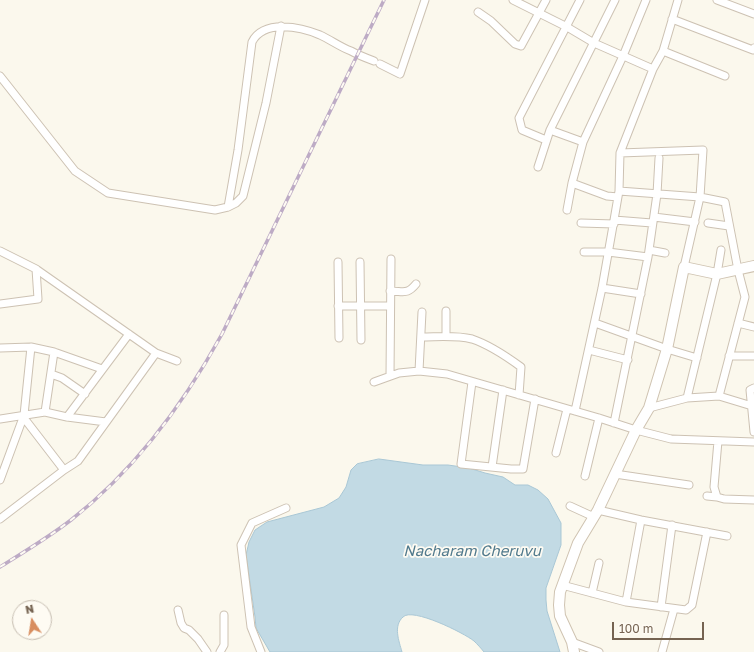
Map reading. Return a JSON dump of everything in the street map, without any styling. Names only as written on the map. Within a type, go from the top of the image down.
[{"type":"street","points":[[228,207],[238,150],[252,42],[254,38],[268,28],[281,26],[290,27],[320,35],[351,52],[400,74],[425,0]]},
{"type":"street","points":[[513,0],[567,27],[594,43],[653,69]]},
{"type":"street","points":[[478,12],[491,21],[519,46],[521,46],[540,14],[546,0]]},
{"type":"street","points":[[546,140],[522,130],[519,118],[580,0]]},
{"type":"street","points":[[538,167],[550,130],[615,0]]},
{"type":"street","points":[[567,210],[583,142],[623,56],[646,0]]},
{"type":"street","points":[[575,411],[595,323],[614,222],[618,194],[620,153],[653,69],[662,52],[678,0]]},
{"type":"street","points":[[717,0],[754,14]]},
{"type":"street","points":[[672,19],[753,50],[754,48]]},
{"type":"street","points":[[0,76],[75,171],[108,193],[215,210],[228,207],[236,203],[243,196],[266,103],[281,26]]},
{"type":"street","points":[[662,52],[725,76]]},
{"type":"street","points":[[550,130],[583,142]]},
{"type":"street","points":[[599,652],[573,647],[560,616],[560,592],[578,543],[596,513],[636,430],[649,408],[667,349],[695,222],[700,196],[703,150],[620,153]]},
{"type":"street","points":[[614,423],[628,360],[648,253],[657,194],[659,158]]},
{"type":"street","points":[[572,184],[608,196],[618,194],[700,196],[725,202],[738,270],[745,296],[719,396]]},
{"type":"street","points":[[581,223],[653,220],[695,222]]},
{"type":"street","points":[[708,223],[729,226]]},
{"type":"street","points":[[687,398],[717,274],[721,250]]},
{"type":"street","points":[[0,251],[36,269],[156,353],[177,361]]},
{"type":"street","points":[[584,252],[665,253]]},
{"type":"street","points":[[390,376],[391,259]]},
{"type":"street","points":[[338,262],[339,338]]},
{"type":"street","points":[[360,262],[361,340]]},
{"type":"street","points":[[684,267],[717,274],[754,266]]},
{"type":"street","points":[[0,304],[38,299],[36,269]]},
{"type":"street","points":[[390,291],[409,292],[416,284]]},
{"type":"street","points":[[602,288],[641,294]]},
{"type":"street","points":[[338,306],[390,306]]},
{"type":"street","points":[[446,310],[446,336]]},
{"type":"street","points":[[420,371],[422,312]]},
{"type":"street","points":[[595,323],[632,335],[667,349],[697,358]]},
{"type":"street","points":[[738,323],[754,327]]},
{"type":"street","points":[[67,417],[129,334]]},
{"type":"street","points":[[421,337],[446,336],[472,339],[502,353],[521,367],[519,395]]},
{"type":"street","points":[[0,348],[31,347],[54,352],[102,369]]},
{"type":"street","points":[[0,480],[24,417],[31,347]]},
{"type":"street","points":[[589,350],[628,360]]},
{"type":"street","points":[[45,412],[54,352]]},
{"type":"street","points":[[0,519],[78,461],[156,353]]},
{"type":"street","points":[[729,356],[754,356]]},
{"type":"street","points":[[374,382],[399,373],[420,371],[447,374],[671,439],[754,442]]},
{"type":"street","points":[[51,374],[62,378],[85,394]]},
{"type":"street","points":[[472,382],[461,464],[511,469],[523,468],[534,399]]},
{"type":"street","points":[[754,388],[750,390],[753,405],[754,432]]},
{"type":"street","points":[[492,467],[503,390]]},
{"type":"street","points":[[649,408],[687,398],[719,396],[753,405]]},
{"type":"street","points":[[556,453],[567,409]]},
{"type":"street","points":[[0,419],[24,417],[45,412],[67,417],[106,422]]},
{"type":"street","points":[[24,417],[64,470]]},
{"type":"street","points":[[585,476],[599,418]]},
{"type":"street","points":[[717,497],[714,487],[718,441]]},
{"type":"street","points":[[615,474],[689,485]]},
{"type":"street","points":[[707,496],[724,499],[754,500]]},
{"type":"street","points":[[570,506],[596,513],[672,525],[728,536]]},
{"type":"street","points":[[261,652],[251,627],[241,545],[252,523],[286,508]]},
{"type":"street","points":[[626,602],[641,520]]},
{"type":"street","points":[[661,607],[672,525]]},
{"type":"street","points":[[562,585],[626,602],[686,610],[692,605],[708,532]]},
{"type":"street","points":[[592,593],[599,563]]},
{"type":"street","points":[[662,652],[674,609]]},
{"type":"street","points":[[178,610],[181,623],[184,628],[190,630],[207,652]]},
{"type":"street","points":[[220,652],[224,645],[224,615]]},
{"type":"water","name":"Nacharam Cheruvu","points":[[379,459],[423,465],[448,465],[469,468],[503,477],[515,485],[528,485],[538,490],[548,499],[561,523],[561,545],[546,588],[547,611],[560,652],[484,652],[474,641],[450,627],[427,618],[416,615],[408,615],[403,617],[397,629],[402,652],[270,652],[256,628],[246,555],[249,542],[255,530],[267,522],[324,507],[339,498],[346,487],[351,470],[357,464]]},
{"type":"railway","points":[[0,567],[54,532],[94,501],[137,458],[156,435],[191,386],[222,334],[384,0]]}]
